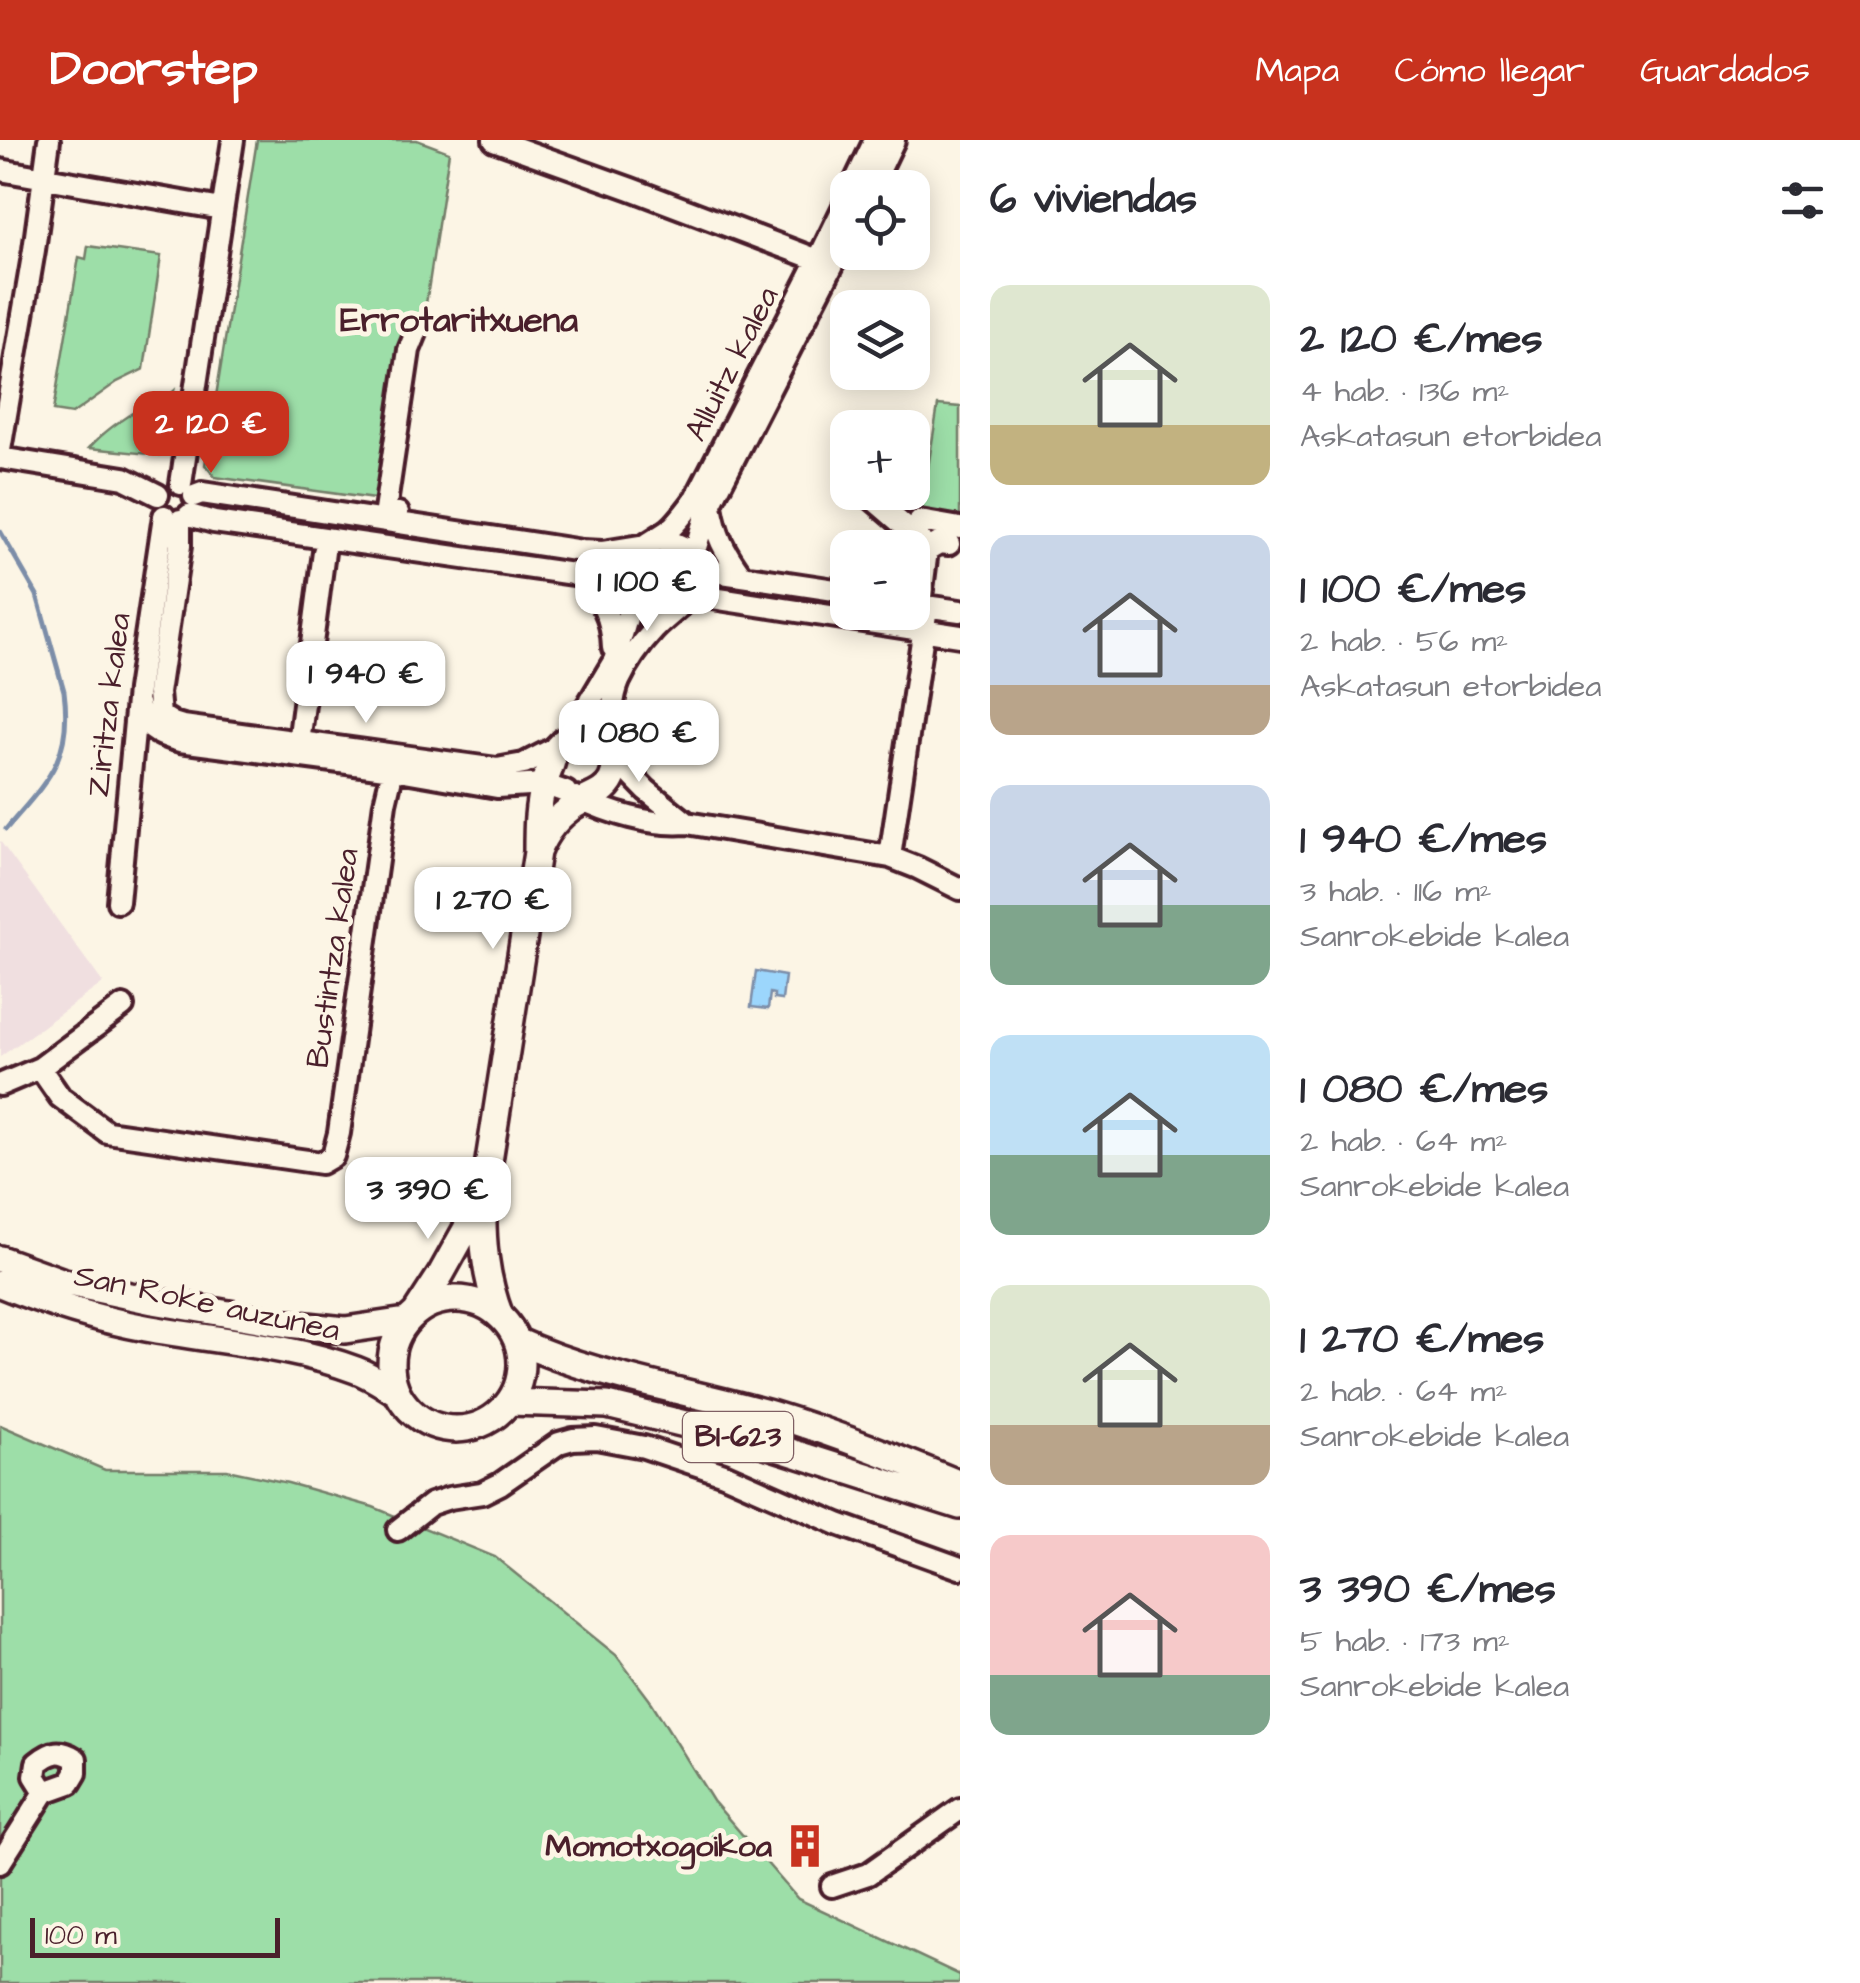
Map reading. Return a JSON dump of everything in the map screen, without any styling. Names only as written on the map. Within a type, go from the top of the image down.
[{"type":"main road","points":[[537,841],[560,817],[568,777],[577,735],[596,737],[612,754],[614,776],[602,791],[568,777]]},
{"type":"main road","points":[[500,1316],[490,1291],[482,1240],[483,1200],[537,841],[568,777]]},
{"type":"main road","points":[[0,1259],[64,1282],[153,1301],[345,1330],[412,1316],[437,1301],[460,1299],[481,1304],[510,1327],[521,1362],[518,1383],[509,1402],[492,1418],[472,1427],[450,1429],[428,1423],[409,1410],[396,1392],[390,1368],[394,1343],[412,1316],[441,1274],[483,1200]]},
{"type":"main road","name":"San Roke auzunea","points":[[0,1284],[34,1298],[141,1327],[331,1362],[361,1371],[396,1392]]},
{"type":"main road","name":"BI-623","points":[[517,1341],[569,1362],[774,1415],[870,1446],[960,1484]]},
{"type":"main road","name":"BI-623","points":[[509,1402],[608,1405],[759,1442],[960,1506]]},
{"type":"street","points":[[0,450],[49,140]]},
{"type":"street","name":"Ziritza kalea","points":[[118,902],[148,705],[158,693],[180,546],[178,504],[233,140]]},
{"type":"street","points":[[494,140],[818,260]]},
{"type":"street","points":[[880,170],[894,140]]},
{"type":"street","points":[[859,170],[870,142]]},
{"type":"street","points":[[0,170],[222,209]]},
{"type":"street","name":"Alluitz kalea","points":[[648,544],[676,523],[696,498],[830,235]]},
{"type":"street","name":"Alluitz kalea","points":[[696,561],[700,528],[710,505],[830,270]]},
{"type":"street","points":[[398,513],[385,510],[404,374],[418,328]]},
{"type":"street","points":[[0,458],[124,478],[214,522],[580,575],[632,593]]},
{"type":"street","points":[[178,504],[202,493],[582,551],[604,552],[671,542],[696,561],[742,576],[830,589]]},
{"type":"street","points":[[710,505],[724,551],[742,576]]},
{"type":"street","points":[[886,510],[909,530]]},
{"type":"street","points":[[920,521],[954,536]]},
{"type":"street","points":[[930,548],[954,536]]},
{"type":"street","points":[[648,544],[632,560],[628,581],[640,602],[659,611],[686,601],[830,619]]},
{"type":"street","points":[[300,735],[324,552]]},
{"type":"street","points":[[687,823],[646,790],[612,754],[613,702],[618,682],[633,656],[650,634],[686,601],[699,577],[696,561]]},
{"type":"street","points":[[580,575],[610,617],[614,661]]},
{"type":"street","points":[[568,777],[614,661],[632,593]]},
{"type":"street","points":[[930,606],[960,611]]},
{"type":"street","points":[[890,858],[924,630],[960,636]]},
{"type":"street","points":[[537,841],[525,803],[497,786],[160,736],[140,716],[148,705],[166,720],[183,726],[483,768],[524,764],[568,777],[628,816],[890,858],[960,890]]},
{"type":"street","name":"Bustintza kalea","points":[[40,1068],[60,1097],[107,1132],[321,1163],[334,1156],[393,769]]},
{"type":"street","points":[[497,786],[568,777]]},
{"type":"street","points":[[0,1084],[40,1068],[123,1006]]},
{"type":"street","points":[[398,1530],[431,1504],[482,1493],[500,1484],[559,1443],[596,1438],[644,1447],[724,1474],[838,1524],[960,1568]]},
{"type":"street","points":[[0,1863],[45,1792]]},
{"type":"street","points":[[832,1886],[868,1874],[960,1809]]},
{"type":"shaded area","points":[[0,841],[103,983],[0,1057]]},
{"type":"green space","points":[[257,140],[417,140],[449,152],[396,502],[215,477],[205,465]]},
{"type":"green space","points":[[88,246],[161,256],[144,369],[117,382],[72,414],[53,411],[79,257],[86,259]]},
{"type":"green space","points":[[174,391],[159,455],[89,448],[122,420]]},
{"type":"green space","points":[[938,405],[960,407],[960,518],[921,512],[930,510],[930,455]]},
{"type":"green space","points":[[0,1425],[105,1470],[227,1470],[288,1483],[373,1507],[495,1557],[616,1655],[652,1703],[713,1801],[798,1899],[960,1975],[960,1983],[0,1983]]},
{"type":"water","points":[[756,971],[785,976],[782,1000],[774,999],[770,993],[768,1009],[751,1007]]},
{"type":"waterway","points":[[0,531],[37,595],[64,691],[66,714],[54,768],[6,829]]},
{"type":"place","name":"Momotxogoikoa","points":[[805,1846]]},
{"type":"district","name":"Errotaritxuena","points":[[459,320]]}]
